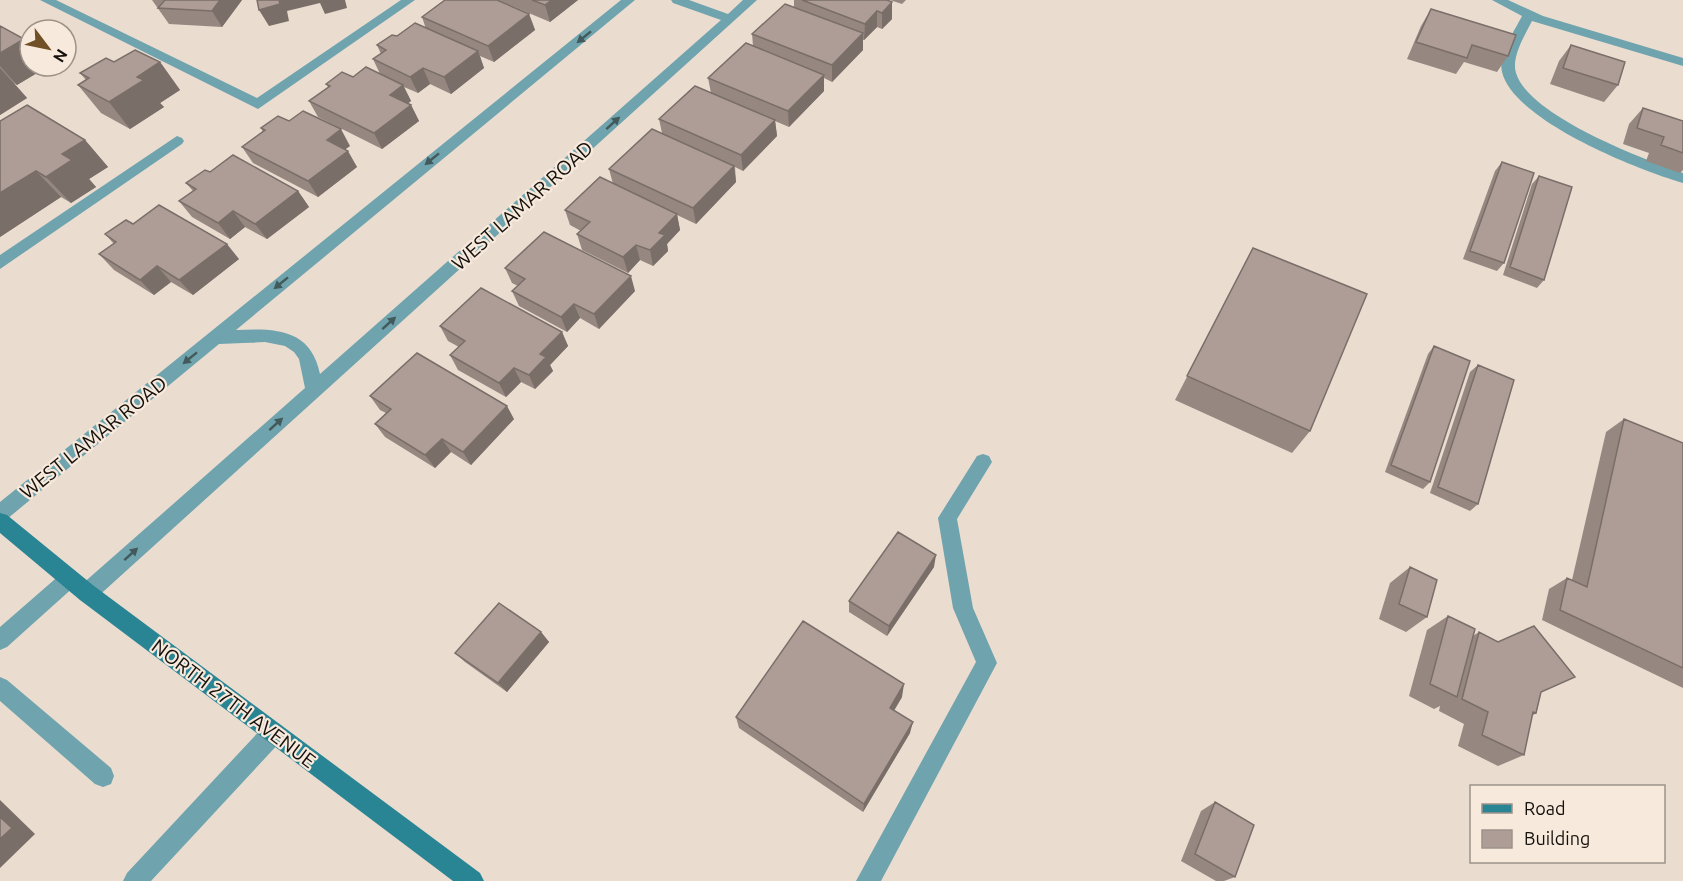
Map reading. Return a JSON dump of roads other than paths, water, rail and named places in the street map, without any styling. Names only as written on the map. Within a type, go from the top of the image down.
[{"type":"main road","name":"NORTH 27TH AVENUE","points":[[0,521],[87,593],[472,881]]},
{"type":"street","points":[[46,0],[258,104],[409,0]]},
{"type":"street","name":"WEST LAMAR ROAD","points":[[0,513],[629,0]]},
{"type":"street","points":[[677,0],[730,20]]},
{"type":"street","name":"WEST LAMAR ROAD","points":[[87,593],[751,0]]},
{"type":"street","points":[[1502,1],[1528,15],[1683,62]]},
{"type":"street","points":[[1528,15],[1512,50],[1509,72],[1518,91],[1537,109],[1569,128],[1636,161],[1683,178]]},
{"type":"street","points":[[0,263],[177,141]]},
{"type":"street","points":[[214,338],[268,335],[292,342],[307,356],[314,390]]},
{"type":"street","points":[[868,881],[987,663],[963,608],[947,518],[983,462]]},
{"type":"street","points":[[0,640],[69,579]]},
{"type":"street","points":[[0,687],[104,776]]},
{"type":"street","points":[[135,881],[273,733]]}]
